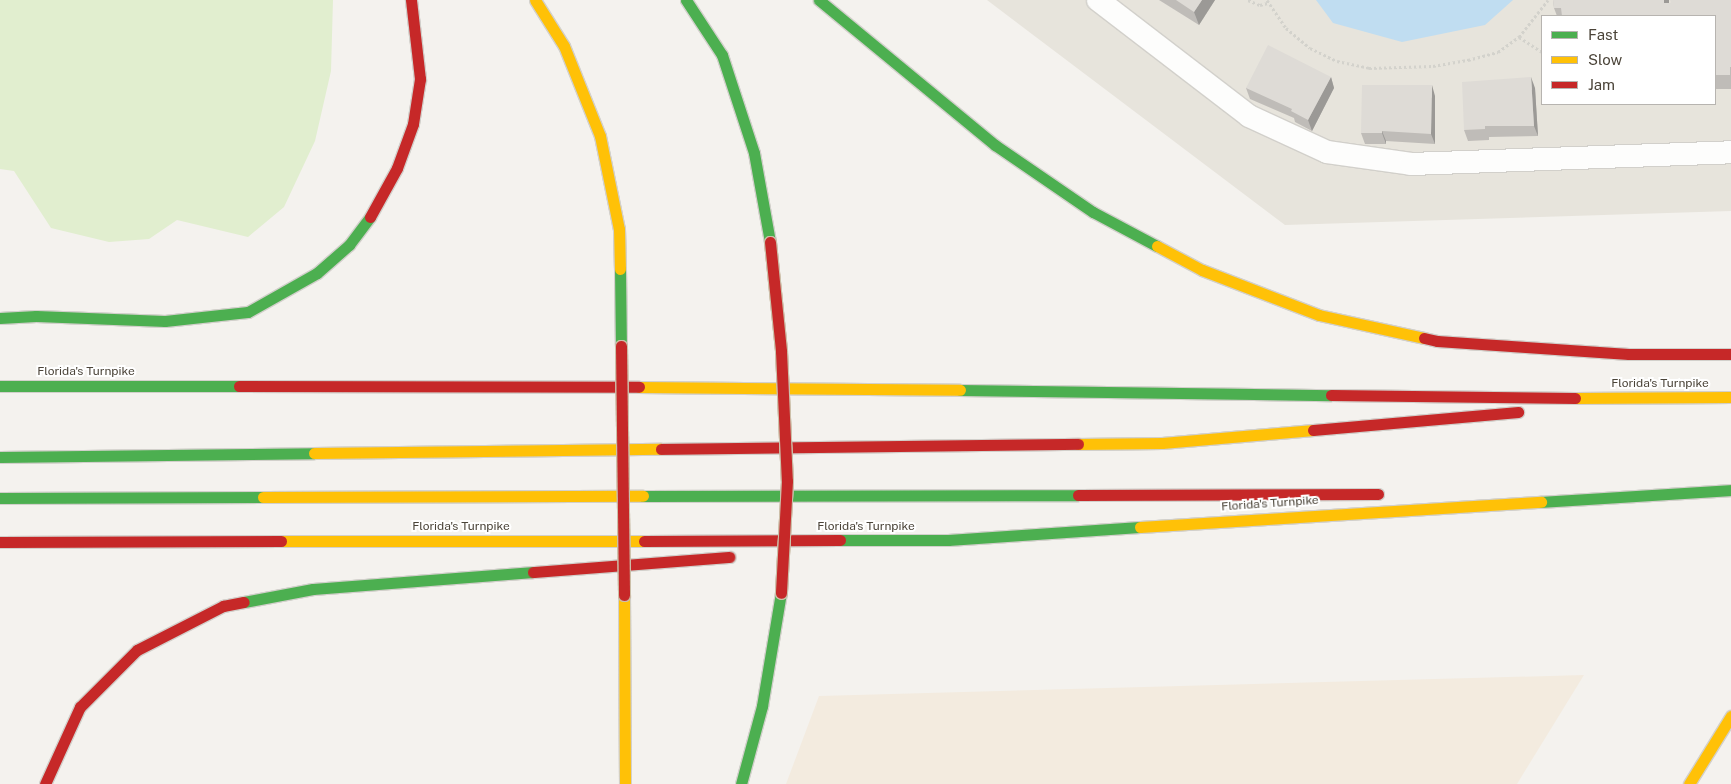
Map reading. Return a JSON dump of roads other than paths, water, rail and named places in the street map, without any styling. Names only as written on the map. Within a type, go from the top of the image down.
[{"type":"main road","points":[[0,318],[36,316],[165,321],[248,312],[316,273],[349,245],[377,208],[397,168],[412,124],[420,79],[411,0]]},
{"type":"main road","points":[[534,0],[564,46],[600,136],[619,229],[626,784]]},
{"type":"main road","points":[[686,0],[722,55],[754,154],[770,242],[781,351],[788,480],[780,593],[762,706],[741,784]]},
{"type":"main road","points":[[819,0],[995,145],[1093,212],[1202,270],[1319,315],[1437,341],[1628,354],[1731,354]]},
{"type":"main road","name":"Florida's Turnpike","points":[[0,386],[706,387],[1674,399],[1731,397]]},
{"type":"main road","points":[[1546,410],[1674,399]]},
{"type":"main road","points":[[0,457],[1162,443],[1526,412]]},
{"type":"main road","name":"Florida's Turnpike","points":[[0,542],[948,540],[1731,490]]},
{"type":"main road","points":[[1478,494],[1678,493]]},
{"type":"main road","points":[[0,498],[1388,494]]},
{"type":"main road","points":[[769,554],[948,540]]},
{"type":"main road","points":[[45,784],[80,707],[92,694],[137,650],[223,606],[313,589],[739,556]]},
{"type":"main road","points":[[1689,784],[1731,716]]},
{"type":"street","points":[[1098,0],[1249,116],[1328,152],[1411,164],[1731,152]]},
{"type":"water","points":[[1316,0],[1513,0],[1485,25],[1402,42],[1333,23]]}]
